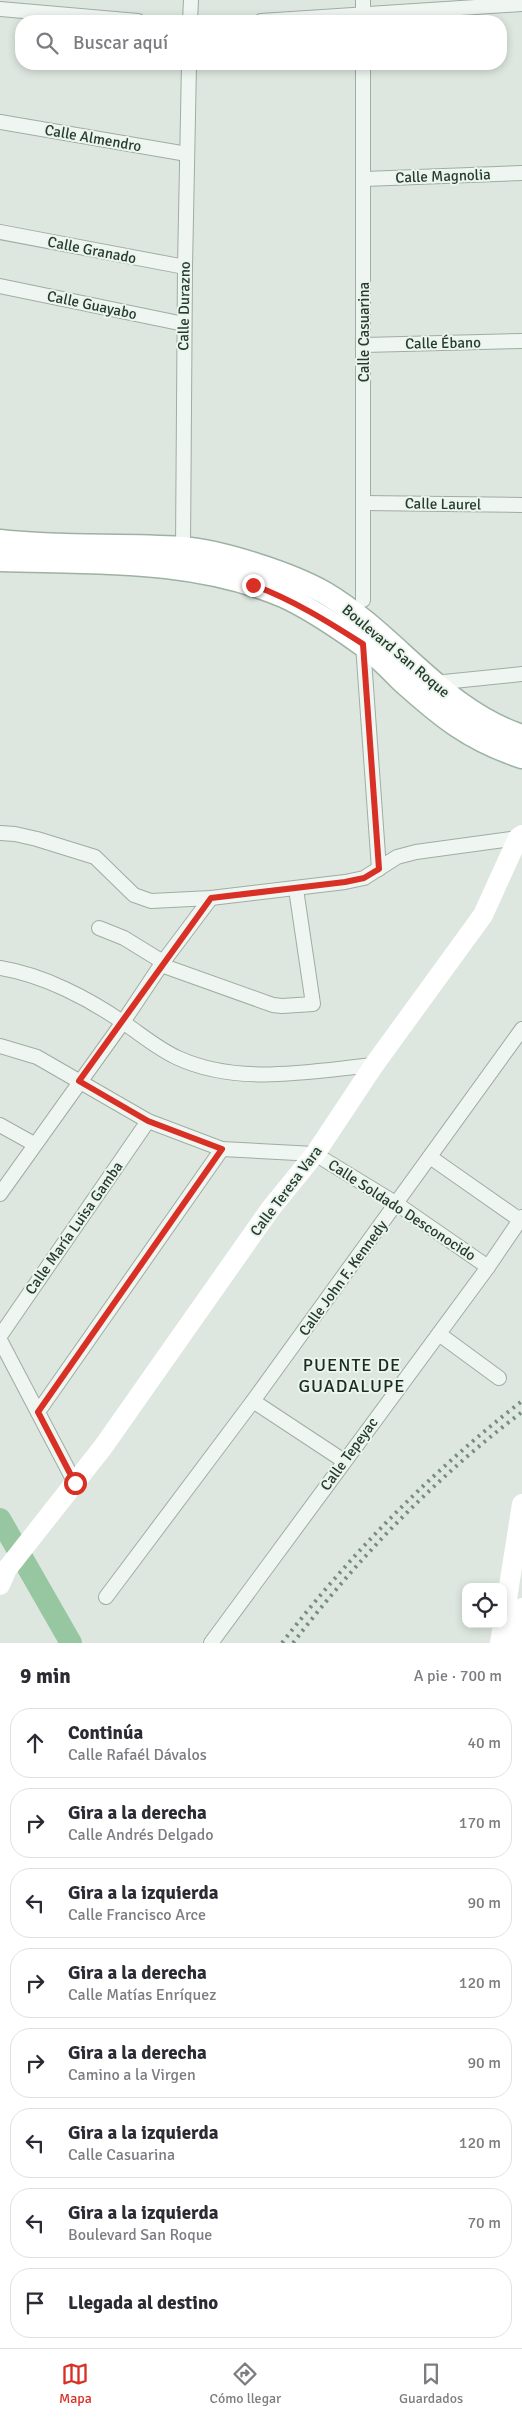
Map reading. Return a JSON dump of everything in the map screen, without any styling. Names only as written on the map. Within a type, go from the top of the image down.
[{"type":"main road","name":"Boulevard San Roque","points":[[0,541],[183,548],[261,568],[324,593],[361,619],[470,712],[507,731],[522,736]]},
{"type":"main road","name":"Boulevard San Roque","points":[[0,560],[177,568],[217,574],[284,597],[313,612],[363,644],[459,729],[499,750],[522,757]]},
{"type":"street","points":[[190,15],[191,0]]},
{"type":"street","points":[[363,0],[363,15]]},
{"type":"street","points":[[397,15],[522,4]]},
{"type":"street","points":[[0,9],[69,15]]},
{"type":"street","name":"Calle Durazno","points":[[183,548],[184,324],[189,70]]},
{"type":"street","name":"Calle Casuarina","points":[[363,70],[363,600]]},
{"type":"street","name":"Calle Almendro","points":[[0,122],[187,154]]},
{"type":"street","name":"Calle Magnolia","points":[[364,179],[522,173]]},
{"type":"street","name":"Calle Granado","points":[[0,232],[185,267]]},
{"type":"street","name":"Calle Guayabo","points":[[0,286],[184,324]]},
{"type":"street","name":"Calle Ébano","points":[[364,345],[522,342]]},
{"type":"street","name":"Calle Laurel","points":[[363,502],[522,505]]},
{"type":"street","points":[[363,644],[379,869]]},
{"type":"street","points":[[434,683],[522,674]]},
{"type":"street","points":[[0,833],[37,839],[95,857],[127,890],[142,899],[211,898],[296,889],[364,878],[397,857],[416,852],[520,837]]},
{"type":"street","name":"Calle Teresa Vara","points":[[3,1577],[75,1483],[272,1208],[315,1154],[374,1065],[483,915],[520,837]]},
{"type":"street","points":[[99,928],[124,938],[162,963],[273,1005],[313,1004],[296,889]]},
{"type":"street","points":[[0,1194],[123,1022],[162,963],[211,898]]},
{"type":"street","points":[[0,968],[36,977],[69,991],[123,1022],[162,1050],[181,1059],[237,1072],[268,1075],[374,1065]]},
{"type":"street","name":"Calle John F. Kennedy","points":[[106,1598],[253,1401],[522,1029]]},
{"type":"street","points":[[0,1046],[37,1057],[148,1121],[222,1149],[315,1154]]},
{"type":"street","name":"Calle María Luisa Gamba","points":[[0,1336],[148,1121]]},
{"type":"street","points":[[0,1125],[34,1144]]},
{"type":"street","points":[[38,1412],[222,1149]]},
{"type":"street","name":"Calle Soldado Desconocido","points":[[315,1154],[396,1204],[488,1267]]},
{"type":"street","points":[[430,1157],[521,1219]]},
{"type":"street","name":"Calle Tepeyac","points":[[212,1643],[488,1267],[521,1219]]},
{"type":"street","points":[[438,1334],[499,1378]]},
{"type":"street","points":[[0,1340],[75,1483]]},
{"type":"street","points":[[253,1401],[344,1461]]},
{"type":"street","points":[[500,1643],[522,1504]]},
{"type":"street","points":[[516,1643],[522,1608]]},
{"type":"waterway","points":[[0,1519],[71,1643]]},
{"type":"railway","points":[[282,1643],[336,1577],[394,1514],[456,1456],[522,1401]]},
{"type":"railway","points":[[293,1643],[344,1580],[400,1520],[459,1464],[522,1412]]},
{"type":"district","name":"PUENTE DE GUADALUPE","points":[[352,1375]]},
{"type":"route","points":[[75,1483],[38,1412],[222,1149],[148,1121],[79,1081],[211,898],[345,882],[364,878],[379,869],[363,644],[313,612],[284,597],[253,585]]}]
